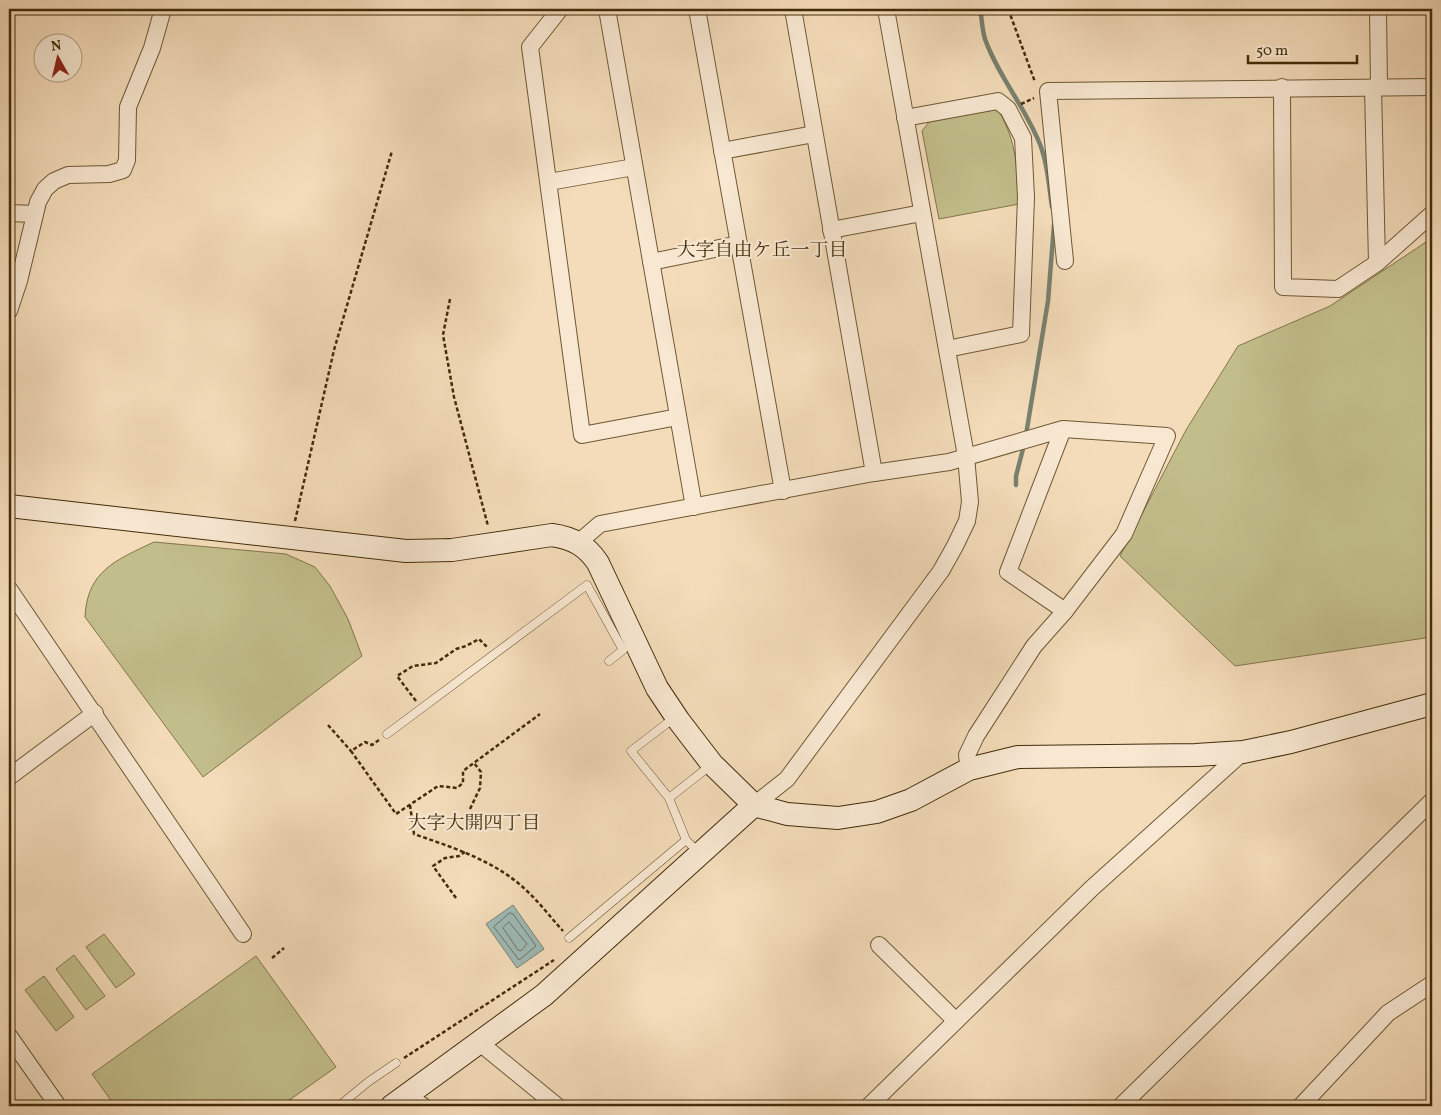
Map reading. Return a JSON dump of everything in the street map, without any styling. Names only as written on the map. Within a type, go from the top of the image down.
[{"type":"street","points":[[560,9],[530,47],[582,435],[678,417]]},
{"type":"street","points":[[606,9],[694,507]]},
{"type":"street","points":[[697,9],[783,491]]},
{"type":"street","points":[[792,9],[874,473]]},
{"type":"street","points":[[408,1102],[480,1043],[544,995],[614,916],[693,847],[754,805],[787,779],[941,572],[967,521],[970,482],[966,456],[886,9]]},
{"type":"street","points":[[1377,263],[1376,87],[1378,9]]},
{"type":"street","points":[[9,311],[19,281],[35,214],[45,189],[54,181],[68,175],[109,174],[123,170],[127,160],[128,107],[152,48],[162,12]]},
{"type":"street","points":[[1065,261],[1048,92],[1432,86]]},
{"type":"street","points":[[1282,87],[1283,287],[1338,289],[1377,263],[1432,214]]},
{"type":"street","points":[[905,118],[998,102],[1008,109],[1023,138],[1026,197],[1021,334],[947,349]]},
{"type":"street","points":[[722,151],[814,134]]},
{"type":"street","points":[[549,182],[634,167]]},
{"type":"street","points":[[831,230],[922,212]]},
{"type":"street","points":[[9,213],[35,214]]},
{"type":"street","points":[[651,262],[739,244]]},
{"type":"street","points":[[578,543],[600,524],[874,473],[948,462],[1062,429],[1167,436],[1124,534],[1034,646],[976,736],[967,754],[970,769]]},
{"type":"street","points":[[1062,429],[1008,572],[1064,611]]},
{"type":"street","points":[[9,506],[406,551],[452,550],[552,535],[567,537],[590,551],[598,563],[613,615],[676,717],[712,764],[754,805],[787,814],[838,818],[877,812],[911,800],[970,769],[1018,757],[1196,755],[1243,752],[1291,742],[1432,704]]},
{"type":"street","points":[[9,589],[243,934]]},
{"type":"street","points":[[9,778],[95,714]]},
{"type":"street","points":[[869,1106],[1092,888],[1243,752]]},
{"type":"street","points":[[1121,1106],[1432,801]]},
{"type":"street","points":[[879,945],[956,1021]]},
{"type":"street","points":[[1301,1106],[1388,1013],[1432,984]]},
{"type":"street","points":[[9,1036],[58,1106]]},
{"type":"street","points":[[480,1043],[557,1106]]},
{"type":"lane","points":[[387,734],[587,585],[613,615],[624,650],[609,661]]},
{"type":"lane","points":[[676,717],[631,751],[668,798],[693,847]]},
{"type":"lane","points":[[668,798],[712,764]]},
{"type":"lane","points":[[569,938],[614,916]]},
{"type":"lane","points":[[339,1106],[368,1082],[396,1063]]},
{"type":"path","points":[[114,9],[162,12]]},
{"type":"path","points":[[1010,9],[1037,85],[1048,92]]},
{"type":"path","points":[[292,538],[334,350],[392,150]]},
{"type":"path","points":[[450,299],[442,335],[454,397],[493,545]]},
{"type":"path","points":[[422,708],[397,676],[413,666],[436,663],[456,649],[481,640]]},
{"type":"path","points":[[328,724],[351,751],[396,814],[438,786],[457,788],[462,783],[463,771],[540,714]]},
{"type":"path","points":[[351,751],[365,742],[372,745],[387,734]]},
{"type":"path","points":[[470,809],[480,788],[482,772],[474,763]]},
{"type":"path","points":[[410,805],[414,834],[465,852],[498,870],[526,890],[569,938]]},
{"type":"path","points":[[456,898],[433,866],[445,858],[459,856],[465,852]]},
{"type":"path","points":[[272,958],[284,948]]},
{"type":"path","points":[[396,1063],[555,959]]},
{"type":"shaded area","points":[[998,109],[1013,145],[1019,204],[939,219],[922,131],[929,122]]},
{"type":"shaded area","points":[[1432,238],[1432,637],[1235,666],[1120,556],[1186,430],[1238,346],[1330,306]]},
{"type":"shaded area","points":[[154,542],[286,554],[315,567],[330,586],[348,619],[362,656],[203,777],[85,617],[91,588],[106,569],[127,555]]},
{"type":"shaded area","points":[[104,934],[135,974],[116,988],[86,947]]},
{"type":"shaded area","points":[[74,955],[105,996],[86,1010],[56,969]]},
{"type":"shaded area","points":[[256,956],[336,1067],[281,1106],[115,1106],[92,1074]]},
{"type":"shaded area","points":[[44,976],[74,1017],[56,1031],[25,990]]},
{"type":"water","points":[[513,905],[544,949],[517,968],[486,924]]},
{"type":"waterway","points":[[980,9],[984,35],[991,53],[1041,147],[1047,169],[1052,207]]},
{"type":"waterway","points":[[1026,435],[1048,301],[1054,225]]},
{"type":"waterway","points":[[1016,485],[1016,476],[1024,445]]},
{"type":"district","name":"大字自由ケ丘一丁目","points":[[762,249]]},
{"type":"district","name":"大字大開四丁目","points":[[474,822]]}]
